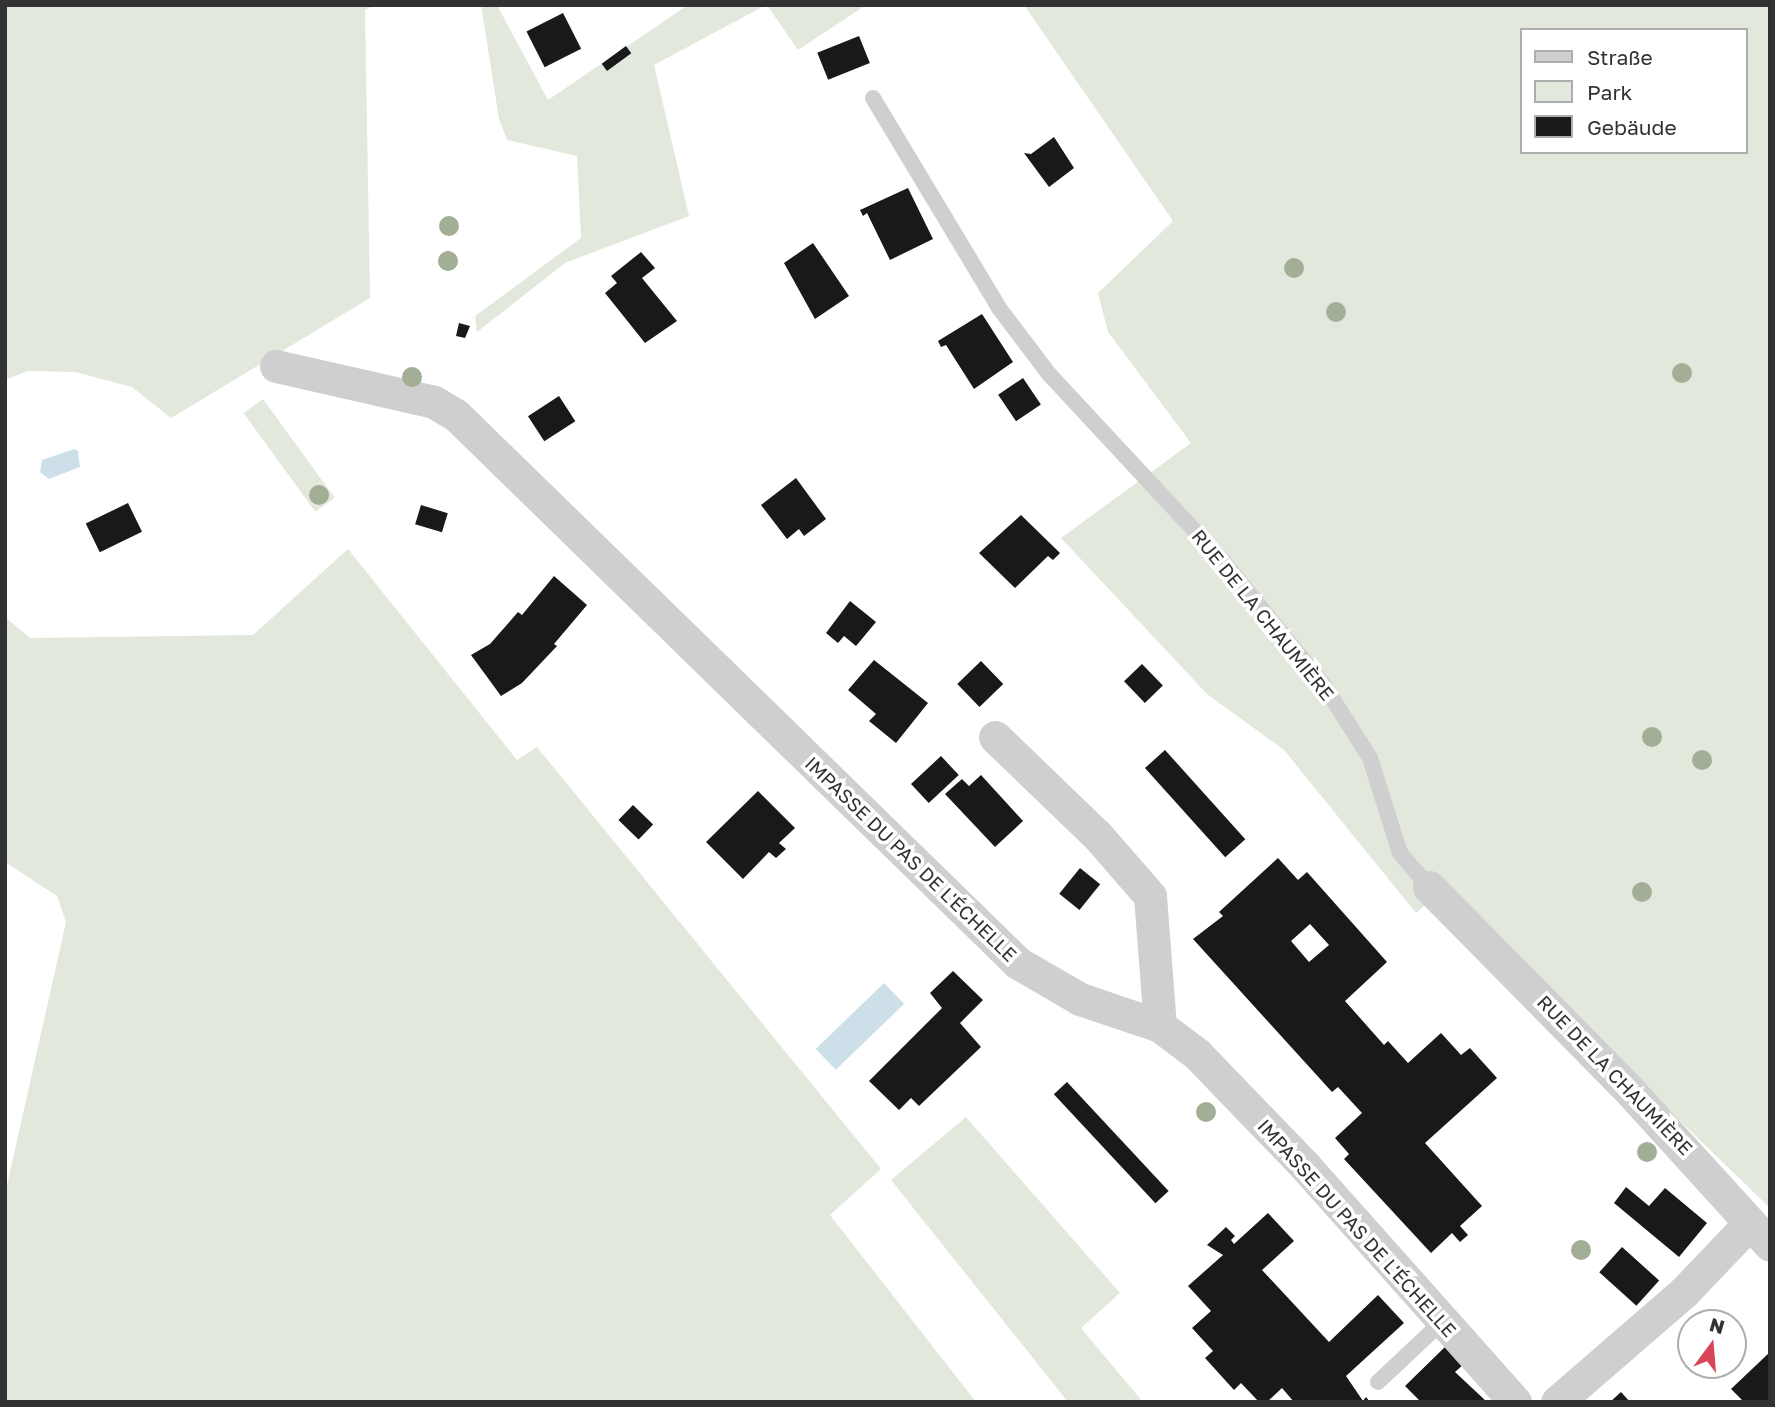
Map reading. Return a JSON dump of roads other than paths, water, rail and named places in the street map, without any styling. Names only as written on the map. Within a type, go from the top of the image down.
[{"type":"street","name":"IMPASSE DU PAS DE L'ÉCHELLE","points":[[276,366],[434,402],[456,415],[1018,963],[1080,999],[1160,1026],[1196,1054],[1305,1166],[1516,1402]]},
{"type":"street","points":[[995,737],[1097,835],[1150,896],[1160,1026]]},
{"type":"street","name":"RUE DE LA CHAUMIÈRE","points":[[1429,887],[1724,1190],[1759,1235]]},
{"type":"street","points":[[1557,1402],[1684,1292],[1759,1235]]},
{"type":"lane","name":"RUE DE LA CHAUMIÈRE","points":[[873,99],[999,309],[1049,374],[1223,561],[1325,687],[1370,758],[1400,853],[1429,887]]},
{"type":"lane","points":[[1378,1382],[1443,1322]]}]
